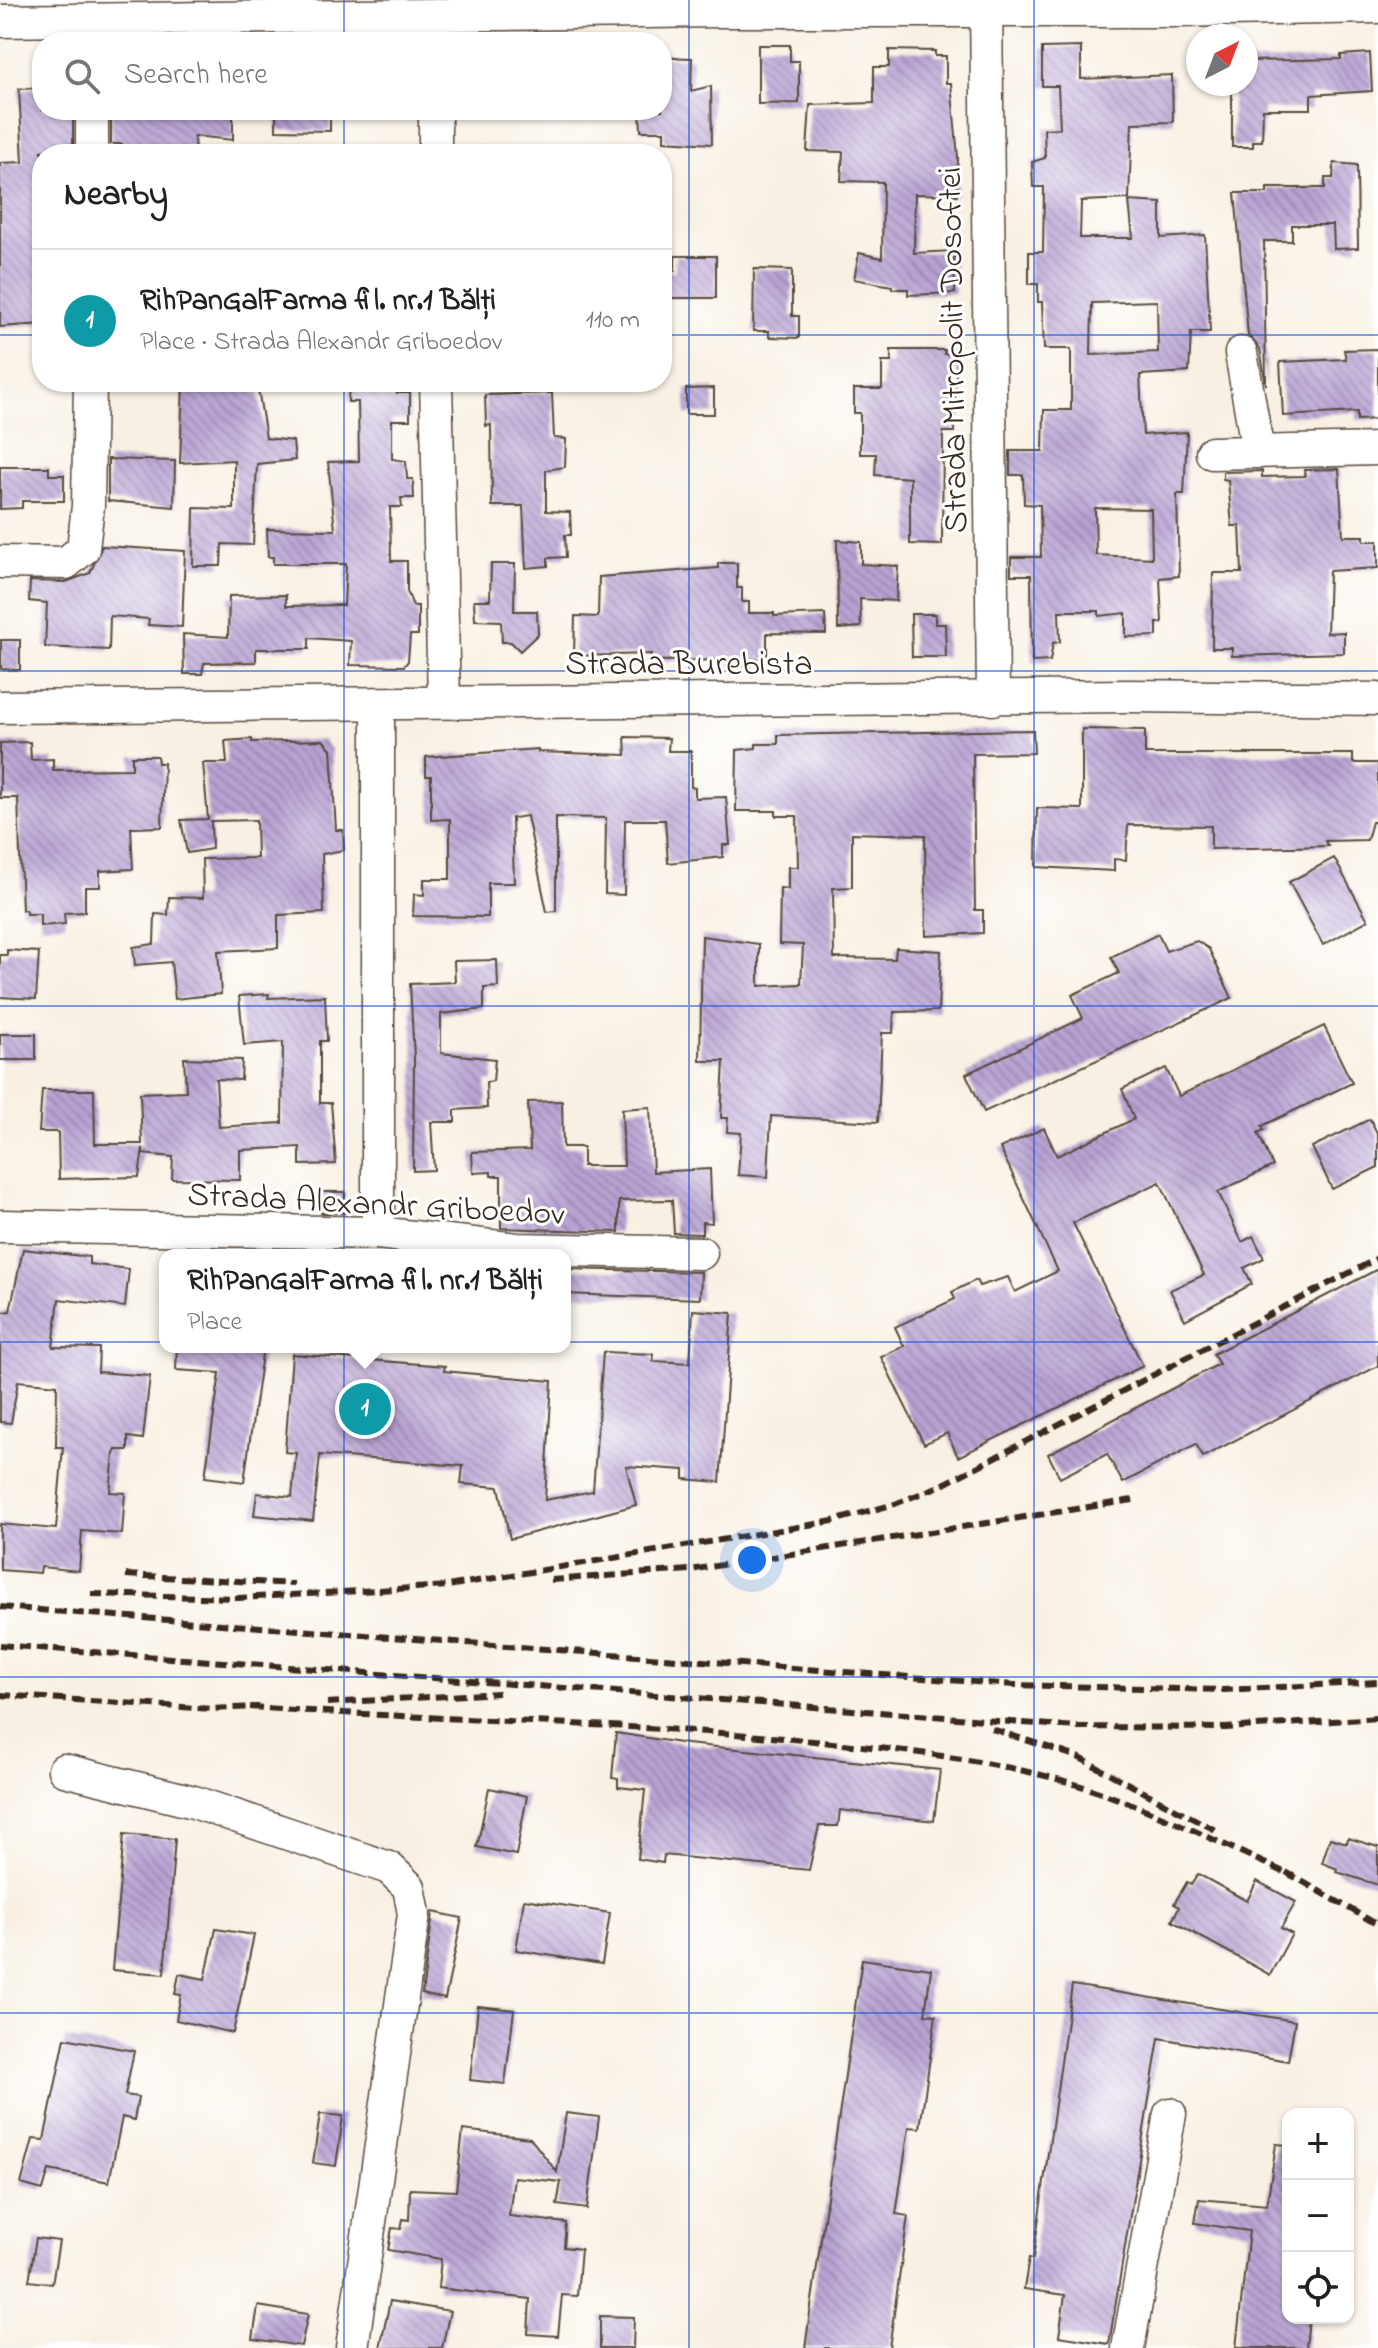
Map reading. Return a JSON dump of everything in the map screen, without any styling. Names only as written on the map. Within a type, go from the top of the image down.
[{"type":"street","points":[[0,21],[92,32],[705,11],[986,5],[1378,7]]},
{"type":"street","name":"Strada Mitropolit Dosoftei","points":[[986,5],[993,699]]},
{"type":"street","points":[[92,120],[92,144]]},
{"type":"street","points":[[435,120],[435,144]]},
{"type":"street","points":[[1241,353],[1258,452]]},
{"type":"street","points":[[0,562],[66,563],[83,549],[88,506],[90,392]]},
{"type":"street","points":[[436,392],[444,700]]},
{"type":"street","points":[[1212,453],[1378,449]]},
{"type":"street","name":"Strada Burebista","points":[[0,707],[378,704],[444,700],[1129,696],[1378,699]]},
{"type":"street","points":[[378,704],[378,1233]]},
{"type":"street","name":"Strada Alexandr Griboedov","points":[[0,1226],[378,1233],[517,1249]]},
{"type":"street","name":"Strada Alexandr Griboedov","points":[[571,1250],[701,1253]]},
{"type":"street","points":[[64,1770],[224,1812],[389,1868],[409,1887],[414,1914],[352,2348]]},
{"type":"street","points":[[1128,2348],[1170,2114]]},
{"type":"building","points":[[758,45],[790,45],[790,61],[799,61],[799,103],[758,104]]},
{"type":"building","points":[[1081,47],[1081,79],[1172,75],[1173,122],[1132,123],[1129,199],[1081,201],[1080,238],[1133,238],[1129,201],[1161,203],[1161,238],[1205,235],[1210,332],[1191,332],[1189,372],[1140,375],[1143,435],[1187,432],[1184,494],[1177,494],[1179,576],[1160,578],[1162,623],[1157,623],[1157,636],[1126,637],[1126,613],[1099,616],[1099,611],[1059,611],[1060,642],[1053,643],[1050,661],[1032,662],[1031,575],[1011,575],[1011,557],[1041,557],[1040,505],[1024,504],[1023,475],[1010,475],[1010,451],[1043,451],[1044,410],[1071,410],[1071,349],[1044,349],[1038,284],[1029,284],[1029,252],[1043,252],[1044,187],[1033,187],[1032,162],[1045,158],[1044,129],[1060,128],[1058,86],[1042,86],[1042,48]],"holes":[[[1157,301],[1158,352],[1091,355],[1092,303]],[[1095,508],[1151,509],[1152,558],[1096,555]]]},
{"type":"building","points":[[889,50],[935,51],[935,56],[946,56],[946,83],[951,83],[958,157],[957,195],[915,194],[914,253],[954,251],[955,293],[908,295],[908,289],[892,289],[892,286],[854,279],[859,253],[882,258],[883,182],[841,181],[843,152],[807,151],[810,105],[874,103],[874,67],[889,67]]},
{"type":"building","points":[[1370,53],[1372,91],[1311,95],[1311,109],[1263,109],[1262,141],[1253,141],[1253,147],[1232,147],[1232,96],[1258,96],[1258,61],[1341,59],[1341,55]]},
{"type":"building","points":[[672,57],[692,58],[691,91],[711,86],[712,144],[664,141],[664,131],[641,131],[640,120],[672,120]]},
{"type":"building","points":[[32,88],[32,120],[73,120],[73,144],[32,144],[32,325],[0,327],[0,163],[23,162],[19,89]]},
{"type":"building","points":[[111,120],[233,120],[233,140],[194,136],[194,144],[111,144]]},
{"type":"building","points":[[276,120],[330,120],[330,131],[276,130]]},
{"type":"building","points":[[1334,163],[1357,165],[1358,248],[1334,249],[1333,225],[1292,225],[1292,241],[1264,241],[1266,385],[1260,349],[1248,335],[1235,193],[1267,193],[1267,188],[1325,188],[1325,178],[1333,178]]},
{"type":"building","points":[[675,256],[716,256],[716,298],[672,298],[672,271],[675,271]]},
{"type":"building","points":[[754,269],[792,270],[792,316],[799,316],[799,338],[769,337],[769,331],[753,331]]},
{"type":"building","points":[[1378,349],[1378,419],[1357,420],[1357,412],[1283,416],[1280,362],[1346,359],[1344,350]]},
{"type":"building","points":[[891,350],[945,350],[944,354],[957,354],[954,432],[943,432],[942,545],[910,544],[910,478],[875,475],[876,454],[860,454],[860,413],[854,413],[854,389],[882,389],[882,362],[891,362]]},
{"type":"building","points":[[714,388],[714,414],[686,414],[686,389]]},
{"type":"building","points":[[183,392],[259,392],[266,438],[293,441],[295,460],[257,464],[253,545],[222,544],[221,566],[193,566],[194,508],[234,509],[234,460],[180,463]]},
{"type":"building","points":[[348,392],[410,393],[410,420],[392,420],[392,459],[406,461],[407,479],[413,479],[414,498],[401,498],[402,507],[390,507],[391,561],[407,561],[407,591],[413,606],[418,606],[418,635],[410,635],[408,661],[404,666],[350,665],[351,641],[309,638],[309,649],[256,649],[256,662],[204,663],[202,674],[184,674],[183,634],[228,637],[229,596],[286,595],[286,606],[344,605],[346,564],[273,564],[273,557],[268,557],[267,529],[335,530],[328,462],[359,461],[358,402],[348,402]]},
{"type":"building","points":[[552,393],[554,438],[566,439],[565,467],[546,470],[546,511],[570,512],[571,535],[565,535],[566,557],[548,558],[548,566],[526,568],[523,506],[492,506],[491,425],[486,426],[485,395]]},
{"type":"building","points":[[108,459],[175,461],[174,507],[108,501]]},
{"type":"building","points":[[0,467],[49,467],[49,475],[64,475],[64,501],[22,501],[22,508],[0,509]]},
{"type":"building","points":[[1339,469],[1343,536],[1364,536],[1364,541],[1378,541],[1378,568],[1329,571],[1327,633],[1344,632],[1344,653],[1232,656],[1232,648],[1212,648],[1213,573],[1242,573],[1240,526],[1232,526],[1228,480],[1223,479],[1223,472],[1262,471],[1262,477],[1305,476],[1304,470]]},
{"type":"building","points":[[837,540],[861,542],[861,564],[898,566],[896,601],[860,599],[861,627],[838,629]]},
{"type":"building","points":[[102,546],[185,551],[182,627],[148,625],[149,619],[110,616],[109,650],[45,647],[47,603],[29,601],[30,581],[66,582],[90,573]]},
{"type":"building","points":[[718,563],[737,563],[737,588],[742,588],[742,602],[749,602],[749,613],[774,613],[774,616],[825,614],[826,634],[767,633],[767,659],[750,659],[750,666],[730,666],[730,660],[651,661],[651,654],[574,656],[575,616],[598,617],[599,577],[718,568]]},
{"type":"building","points":[[491,564],[515,564],[514,611],[537,611],[538,634],[520,651],[511,642],[502,642],[501,621],[475,620],[474,600],[490,600]]},
{"type":"building","points":[[911,614],[935,614],[935,624],[945,624],[946,657],[912,657]]},
{"type":"building","points":[[1,640],[20,640],[20,670],[1,669]]},
{"type":"building","points":[[1082,729],[1145,730],[1145,754],[1353,754],[1353,763],[1378,763],[1378,822],[1372,822],[1367,840],[1325,841],[1328,846],[1211,849],[1211,826],[1128,825],[1126,860],[1114,859],[1114,871],[1036,867],[1037,808],[1082,809]]},
{"type":"building","points":[[1033,730],[1034,753],[973,754],[975,910],[983,910],[983,933],[926,936],[925,835],[852,833],[852,887],[833,888],[834,958],[895,959],[896,948],[941,951],[938,1011],[894,1012],[893,1033],[882,1033],[878,1122],[771,1116],[768,1177],[738,1175],[741,1133],[727,1132],[728,1118],[721,1118],[724,1061],[700,1061],[702,936],[759,944],[759,986],[801,984],[803,945],[779,944],[780,888],[788,889],[788,867],[798,867],[797,816],[776,816],[776,811],[736,811],[737,750],[756,748],[756,744],[778,744],[778,735]]},
{"type":"building","points":[[625,737],[669,738],[668,751],[691,751],[691,787],[695,788],[695,798],[726,797],[730,845],[723,845],[723,857],[668,863],[665,820],[625,820],[624,895],[605,894],[606,818],[556,817],[556,911],[547,912],[527,816],[512,818],[514,883],[488,883],[488,917],[413,916],[414,894],[424,895],[424,879],[450,879],[450,819],[431,820],[431,776],[426,776],[426,757],[538,749],[538,752],[626,755]]},
{"type":"building","points":[[252,739],[252,742],[323,740],[331,749],[336,830],[343,830],[344,850],[322,854],[324,913],[278,915],[278,948],[218,951],[221,994],[175,999],[171,962],[135,965],[133,947],[154,944],[155,914],[168,915],[169,897],[203,898],[202,859],[257,858],[256,820],[211,821],[212,849],[187,853],[181,820],[208,819],[203,763],[227,763],[225,741]]},
{"type":"building","points":[[30,742],[31,760],[53,759],[53,770],[132,769],[132,756],[157,756],[158,763],[164,763],[162,827],[131,828],[133,869],[100,871],[100,887],[85,887],[85,912],[64,913],[65,924],[40,926],[40,914],[26,914],[26,910],[22,910],[18,798],[0,798],[0,743]]},
{"type":"building","points":[[1334,858],[1368,920],[1323,945],[1289,882]]},
{"type":"building","points":[[1158,934],[1166,951],[1197,941],[1209,949],[1232,998],[984,1112],[966,1074],[1083,1018],[1072,995],[1119,973],[1111,957]]},
{"type":"building","points":[[7,950],[39,952],[36,999],[0,997],[0,955],[7,955]]},
{"type":"building","points":[[497,960],[498,987],[484,988],[484,1009],[441,1014],[441,1053],[495,1059],[493,1081],[486,1082],[487,1108],[455,1110],[455,1122],[431,1122],[434,1170],[413,1171],[414,1058],[410,984],[455,982],[454,961]]},
{"type":"building","points":[[269,994],[268,998],[325,996],[327,1041],[320,1041],[320,1103],[331,1103],[336,1164],[300,1165],[300,1147],[240,1150],[240,1180],[172,1179],[173,1157],[143,1154],[143,1148],[139,1177],[59,1179],[58,1132],[39,1132],[42,1090],[94,1090],[95,1144],[142,1144],[140,1093],[186,1091],[184,1058],[242,1060],[241,1080],[216,1079],[219,1127],[282,1123],[283,1042],[244,1045],[239,996]]},
{"type":"building","points":[[1324,1026],[1352,1083],[1262,1126],[1264,1130],[1258,1133],[1273,1166],[1218,1192],[1242,1242],[1253,1236],[1264,1258],[1244,1268],[1252,1284],[1185,1320],[1170,1290],[1204,1275],[1160,1182],[1073,1223],[1143,1366],[958,1457],[947,1433],[924,1444],[881,1357],[904,1346],[895,1327],[955,1299],[952,1292],[976,1280],[979,1286],[1008,1277],[1015,1292],[1058,1271],[1000,1148],[1044,1128],[1057,1156],[1134,1119],[1122,1089],[1166,1068],[1179,1096]]},
{"type":"building","points":[[0,1034],[36,1034],[36,1060],[0,1060]]},
{"type":"building","points":[[562,1101],[563,1147],[583,1147],[583,1166],[624,1166],[622,1109],[650,1107],[653,1172],[710,1169],[712,1223],[702,1222],[702,1234],[674,1233],[672,1200],[619,1201],[619,1232],[501,1228],[501,1176],[491,1176],[491,1172],[473,1173],[472,1152],[530,1150],[528,1102]]},
{"type":"building","points":[[1370,1119],[1378,1135],[1378,1167],[1332,1189],[1312,1147]]},
{"type":"building","points":[[321,1192],[345,1192],[344,1213],[321,1213]]},
{"type":"building","points":[[23,1249],[89,1257],[89,1264],[129,1269],[125,1307],[59,1299],[53,1347],[99,1348],[98,1372],[150,1376],[143,1439],[128,1437],[128,1450],[116,1450],[114,1454],[110,1492],[125,1493],[122,1534],[82,1531],[79,1571],[41,1567],[40,1573],[0,1570],[0,1524],[56,1529],[63,1447],[56,1447],[57,1385],[18,1381],[11,1423],[0,1422],[0,1313],[10,1311]]},
{"type":"building","points":[[571,1269],[701,1272],[700,1299],[571,1294]]},
{"type":"building","points":[[1378,1269],[1378,1366],[1203,1457],[1196,1444],[1123,1483],[1107,1454],[1060,1478],[1048,1454],[1219,1364],[1213,1354]]},
{"type":"building","points":[[693,1310],[732,1313],[720,1482],[684,1479],[684,1470],[626,1466],[636,1505],[510,1539],[499,1487],[461,1484],[463,1466],[320,1455],[313,1521],[254,1515],[257,1493],[292,1497],[296,1453],[285,1452],[292,1354],[445,1366],[444,1371],[552,1381],[545,1500],[593,1491],[603,1352],[653,1354],[653,1361],[690,1363]]},
{"type":"building","points":[[177,1353],[262,1353],[244,1482],[205,1477],[220,1373],[176,1370]]},
{"type":"building","points":[[616,1733],[687,1744],[940,1770],[934,1821],[840,1810],[838,1826],[819,1826],[809,1870],[664,1855],[663,1863],[638,1859],[645,1790],[618,1787],[618,1779],[612,1778]]},
{"type":"building","points":[[489,1788],[527,1796],[516,1855],[477,1847]]},
{"type":"building","points":[[124,1834],[175,1839],[164,1974],[112,1970]]},
{"type":"building","points":[[1330,1838],[1347,1843],[1348,1838],[1378,1847],[1378,1885],[1337,1872],[1338,1869],[1322,1863]]},
{"type":"building","points":[[1198,1874],[1247,1901],[1257,1881],[1296,1902],[1281,1928],[1292,1934],[1270,1975],[1172,1921],[1179,1907],[1174,1904],[1187,1882],[1191,1885]]},
{"type":"building","points":[[524,1899],[610,1913],[602,1964],[516,1950]]},
{"type":"building","points":[[433,1912],[462,1918],[445,1999],[422,1994]]},
{"type":"building","points":[[216,1929],[254,1935],[233,2033],[176,2020],[181,1995],[175,1994],[179,1974],[205,1979]]},
{"type":"building","points":[[862,1959],[931,1969],[925,2014],[936,2015],[920,2128],[909,2127],[896,2214],[908,2216],[889,2348],[805,2348]]},
{"type":"building","points":[[1072,1985],[1295,2021],[1288,2061],[1159,2038],[1109,2344],[1059,2336],[1065,2295],[1024,2289],[1029,2258],[1033,2259]]},
{"type":"building","points":[[478,2006],[514,2010],[505,2084],[470,2080]]},
{"type":"building","points":[[65,2038],[134,2051],[125,2095],[138,2097],[134,2120],[122,2117],[109,2182],[49,2170],[43,2190],[21,2184],[33,2139],[44,2140]]},
{"type":"building","points":[[566,2113],[599,2117],[587,2209],[557,2205],[561,2182],[514,2177],[509,2216],[566,2223],[564,2247],[581,2249],[577,2296],[562,2295],[558,2336],[528,2334],[530,2299],[438,2288],[441,2259],[388,2250],[392,2228],[401,2229],[403,2219],[409,2220],[410,2189],[456,2191],[463,2130],[530,2138],[557,2172]]},
{"type":"building","points":[[320,2114],[343,2116],[336,2166],[313,2163]]},
{"type":"building","points":[[1276,2144],[1282,2144],[1282,2324],[1308,2324],[1306,2348],[1236,2348],[1249,2231],[1195,2223],[1199,2199],[1267,2205]]},
{"type":"building","points":[[36,2238],[59,2241],[52,2284],[29,2281]]},
{"type":"building","points":[[390,2301],[450,2311],[442,2348],[380,2348]]},
{"type":"building","points":[[258,2306],[308,2314],[301,2346],[253,2339]]},
{"type":"building","points":[[600,2316],[634,2317],[633,2348],[600,2348]]},
{"type":"railway","points":[[91,1594],[238,1598],[448,1586],[833,1521],[895,1504],[944,1484],[1378,1258]]},
{"type":"railway","points":[[551,1580],[690,1570],[1139,1499]]},
{"type":"railway","points":[[126,1575],[294,1584]]},
{"type":"railway","points":[[0,1607],[1014,1685],[1223,1690],[1378,1682]]},
{"type":"railway","points":[[0,1645],[1076,1727],[1226,1728],[1378,1718]]},
{"type":"railway","points":[[327,1703],[499,1693]]},
{"type":"railway","points":[[0,1695],[212,1709],[259,1707]]},
{"type":"railway","points":[[250,1707],[751,1735],[883,1748],[973,1761],[1091,1789],[1180,1824],[1295,1877]]},
{"type":"railway","points":[[992,1729],[1078,1757],[1217,1831]]},
{"type":"railway","points":[[1286,1872],[1378,1925]]},
{"type":"place","name":"RihPanGalFarma fil. nr.1 Bălți","points":[[365,1409]]}]
